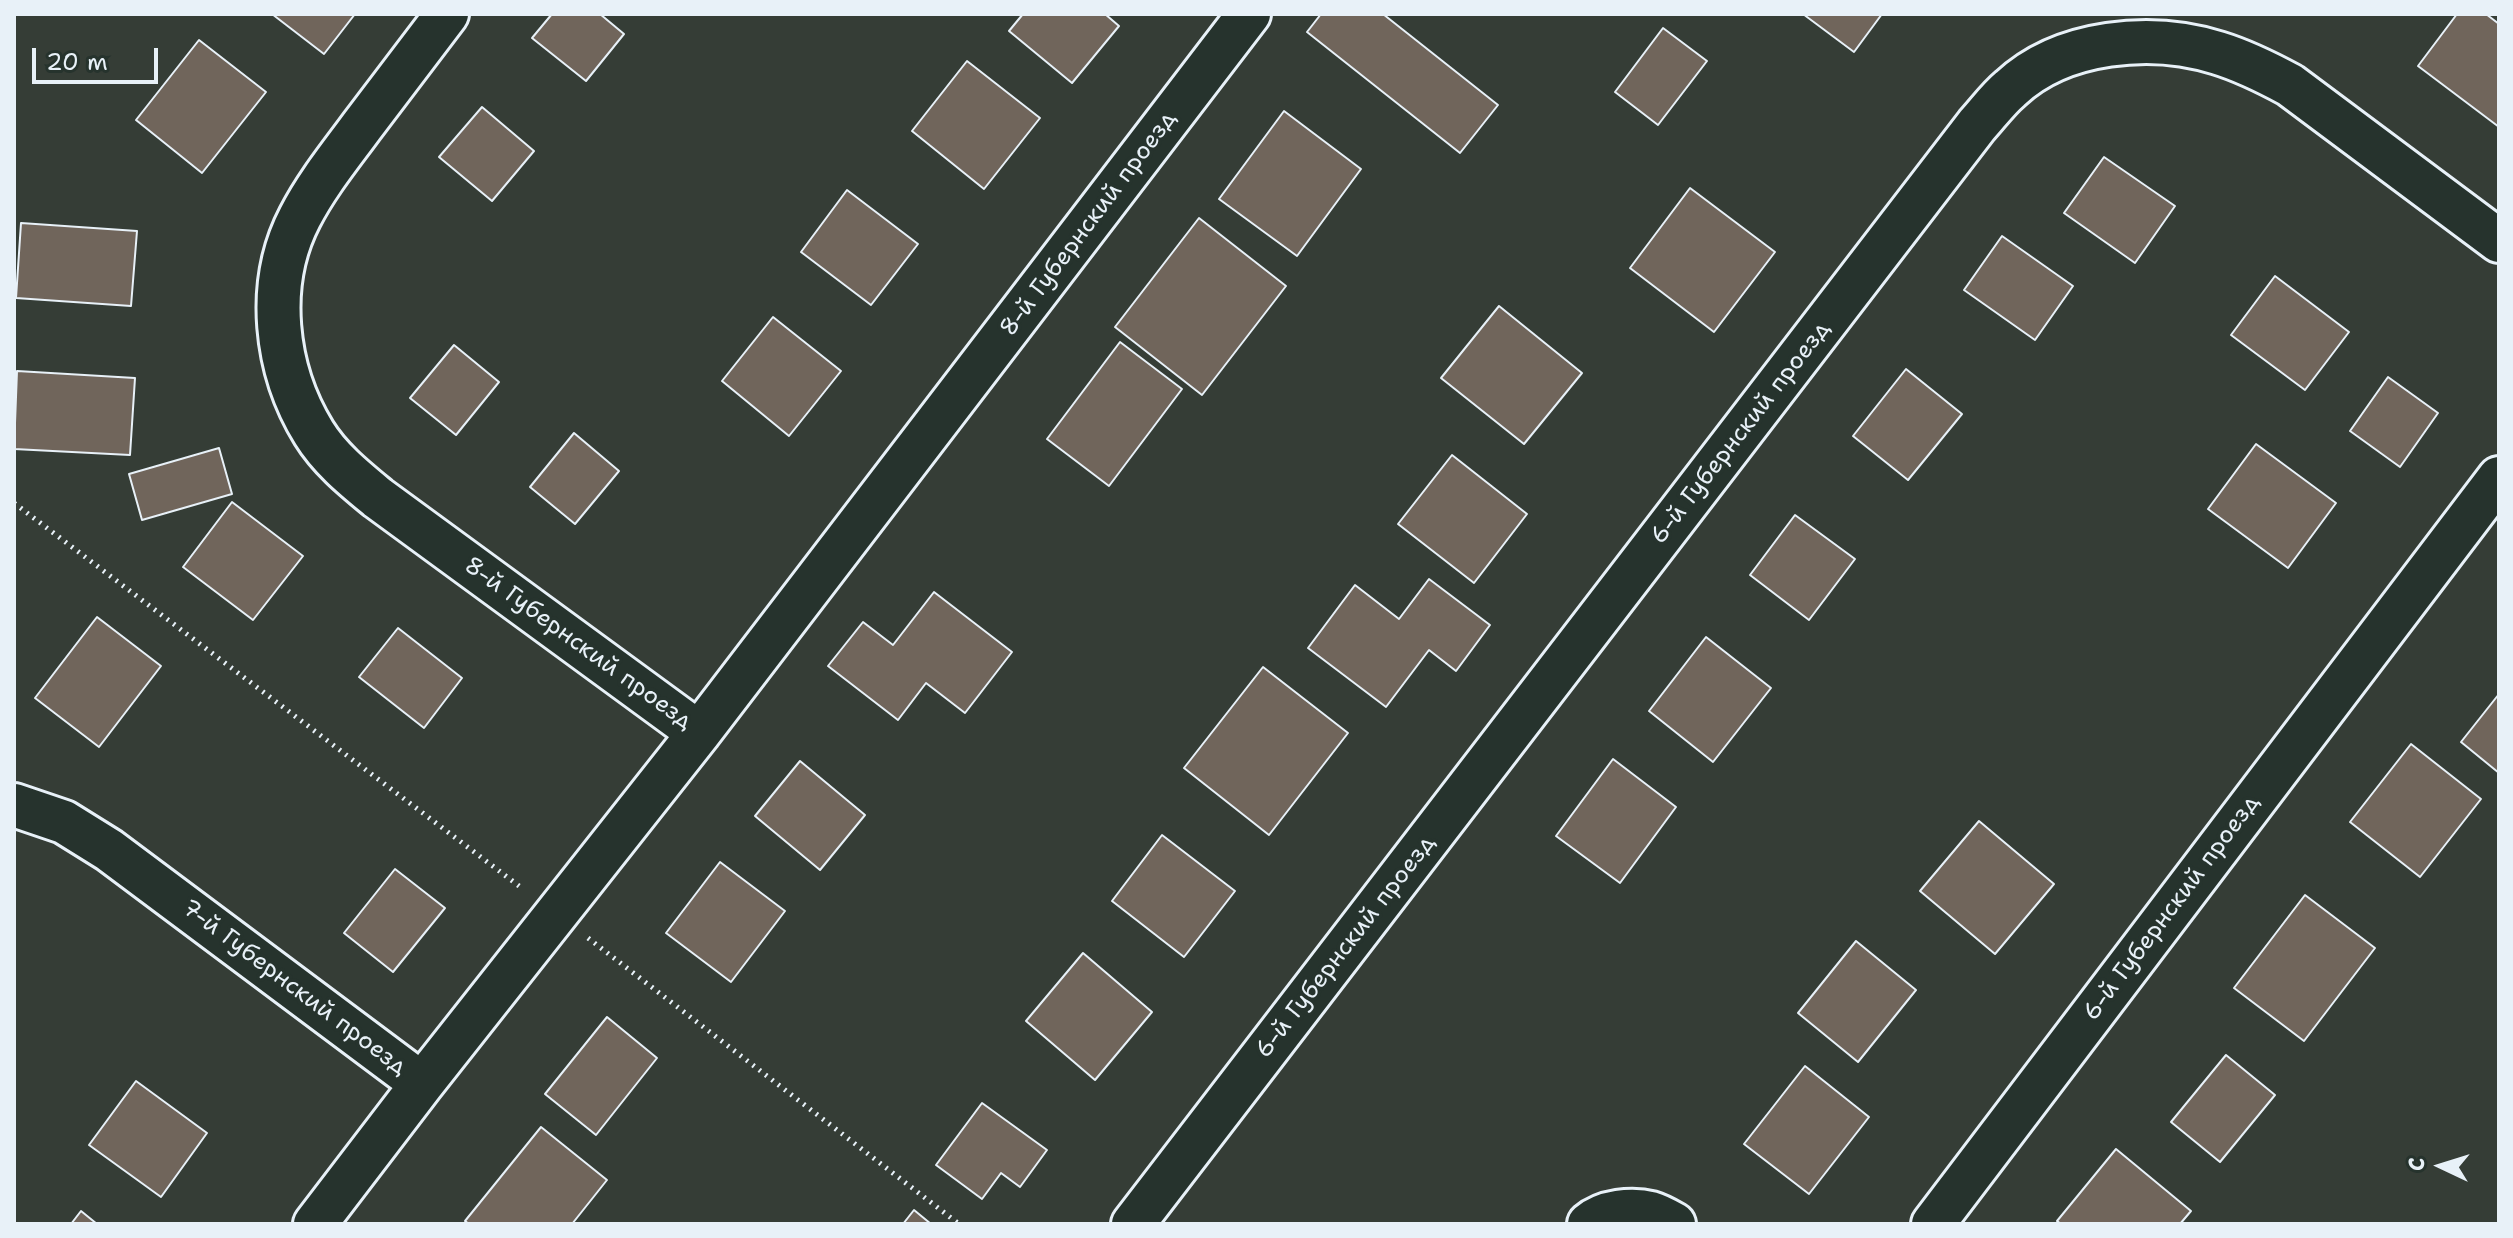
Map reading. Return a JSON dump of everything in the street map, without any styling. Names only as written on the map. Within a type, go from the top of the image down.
[{"type":"street","name":"8-й Губернский проезд","points":[[447,14],[321,180],[298,219],[283,262],[278,307],[281,351],[294,395],[315,435],[344,470],[699,733],[1249,14]]},
{"type":"street","name":"6-й Губернский проезд","points":[[1133,1224],[1977,125],[2011,88],[2052,60],[2092,48],[2133,43],[2175,44],[2215,52],[2253,65],[2290,85],[2499,241]]},
{"type":"street","name":"6-й Губернский проезд","points":[[1933,1224],[2499,478]]},
{"type":"street","points":[[422,1084],[699,733]]},
{"type":"street","name":"7-й Губернский проезд","points":[[14,805],[64,822],[109,850],[422,1084],[315,1224]]},
{"type":"street","points":[[1589,1224],[1622,1211],[1651,1213],[1674,1224]]},
{"type":"path","points":[[14,503],[557,914],[959,1224]]},
{"type":"building","points":[[272,14],[355,14],[324,54]]},
{"type":"building","points":[[552,14],[600,14],[624,34],[586,81],[532,38]]},
{"type":"building","points":[[1023,14],[1105,14],[1119,26],[1072,83],[1009,31]]},
{"type":"building","points":[[1321,14],[1383,14],[1498,105],[1460,153],[1307,32]]},
{"type":"building","points":[[1803,14],[1882,14],[1854,52]]},
{"type":"building","points":[[2457,14],[2486,14],[2499,24],[2499,127],[2418,66]]},
{"type":"building","points":[[1663,28],[1707,61],[1658,125],[1615,92]]},
{"type":"building","points":[[199,40],[266,92],[202,173],[136,120]]},
{"type":"building","points":[[967,61],[1040,118],[984,189],[912,131]]},
{"type":"building","points":[[482,107],[534,151],[492,201],[439,157]]},
{"type":"building","points":[[1284,111],[1361,169],[1297,256],[1219,199]]},
{"type":"building","points":[[2104,157],[2175,206],[2135,263],[2064,213]]},
{"type":"building","points":[[1690,188],[1775,252],[1714,332],[1630,268]]},
{"type":"building","points":[[847,190],[918,244],[871,305],[801,252]]},
{"type":"building","points":[[1199,218],[1286,286],[1202,395],[1115,327]]},
{"type":"building","points":[[21,223],[137,231],[131,306],[16,298]]},
{"type":"building","points":[[2002,236],[2073,286],[2035,340],[1964,290]]},
{"type":"building","points":[[2275,276],[2349,332],[2305,390],[2231,335]]},
{"type":"building","points":[[1499,306],[1582,373],[1524,444],[1441,378]]},
{"type":"building","points":[[773,317],[841,371],[789,436],[722,381]]},
{"type":"building","points":[[1120,342],[1182,389],[1109,486],[1047,439]]},
{"type":"building","points":[[454,345],[499,382],[456,435],[410,398]]},
{"type":"building","points":[[1906,369],[1962,414],[1908,480],[1853,436]]},
{"type":"building","points":[[17,371],[135,378],[130,455],[14,449]]},
{"type":"building","points":[[2388,377],[2438,413],[2400,467],[2350,431]]},
{"type":"building","points":[[574,433],[619,471],[575,524],[530,487]]},
{"type":"building","points":[[2256,444],[2336,503],[2288,568],[2208,509]]},
{"type":"building","points":[[219,448],[232,494],[142,520],[129,474]]},
{"type":"building","points":[[1452,455],[1527,514],[1474,583],[1398,524]]},
{"type":"building","points":[[232,502],[303,556],[253,620],[183,567]]},
{"type":"building","points":[[1795,515],[1855,559],[1809,620],[1750,575]]},
{"type":"building","points":[[1429,579],[1490,625],[1456,671],[1429,650],[1386,707],[1308,648],[1355,585],[1399,619]]},
{"type":"building","points":[[934,592],[1012,652],[965,713],[926,683],[898,720],[828,666],[863,622],[893,645]]},
{"type":"building","points":[[97,617],[161,666],[99,747],[35,698]]},
{"type":"building","points":[[398,628],[462,678],[424,728],[359,677]]},
{"type":"building","points":[[1706,637],[1771,688],[1713,762],[1649,711]]},
{"type":"building","points":[[1263,667],[1348,733],[1269,835],[1184,768]]},
{"type":"building","points":[[2499,694],[2499,773],[2461,742]]},
{"type":"building","points":[[2411,744],[2481,799],[2420,877],[2350,822]]},
{"type":"building","points":[[1613,759],[1676,807],[1620,883],[1556,836]]},
{"type":"building","points":[[800,761],[865,815],[820,870],[755,816]]},
{"type":"building","points":[[1979,821],[2054,884],[1995,954],[1920,891]]},
{"type":"building","points":[[1162,835],[1235,891],[1184,957],[1112,901]]},
{"type":"building","points":[[720,862],[785,911],[731,982],[666,933]]},
{"type":"building","points":[[395,869],[445,908],[393,972],[344,933]]},
{"type":"building","points":[[2305,895],[2375,948],[2304,1041],[2234,988]]},
{"type":"building","points":[[1856,941],[1916,990],[1858,1062],[1798,1013]]},
{"type":"building","points":[[1083,953],[1152,1012],[1095,1080],[1026,1021]]},
{"type":"building","points":[[607,1017],[657,1058],[596,1135],[545,1094]]},
{"type":"building","points":[[2226,1055],[2275,1095],[2220,1162],[2171,1122]]},
{"type":"building","points":[[1805,1066],[1869,1117],[1809,1194],[1744,1144]]},
{"type":"building","points":[[136,1081],[207,1133],[161,1197],[89,1145]]},
{"type":"building","points":[[982,1103],[1047,1150],[1020,1187],[1001,1173],[982,1199],[936,1165]]},
{"type":"building","points":[[541,1127],[607,1180],[572,1224],[469,1224],[465,1221]]},
{"type":"building","points":[[2116,1149],[2191,1211],[2180,1224],[2061,1224],[2057,1221]]},
{"type":"building","points":[[914,1210],[931,1224],[903,1224]]},
{"type":"building","points":[[81,1211],[97,1224],[71,1224]]}]
